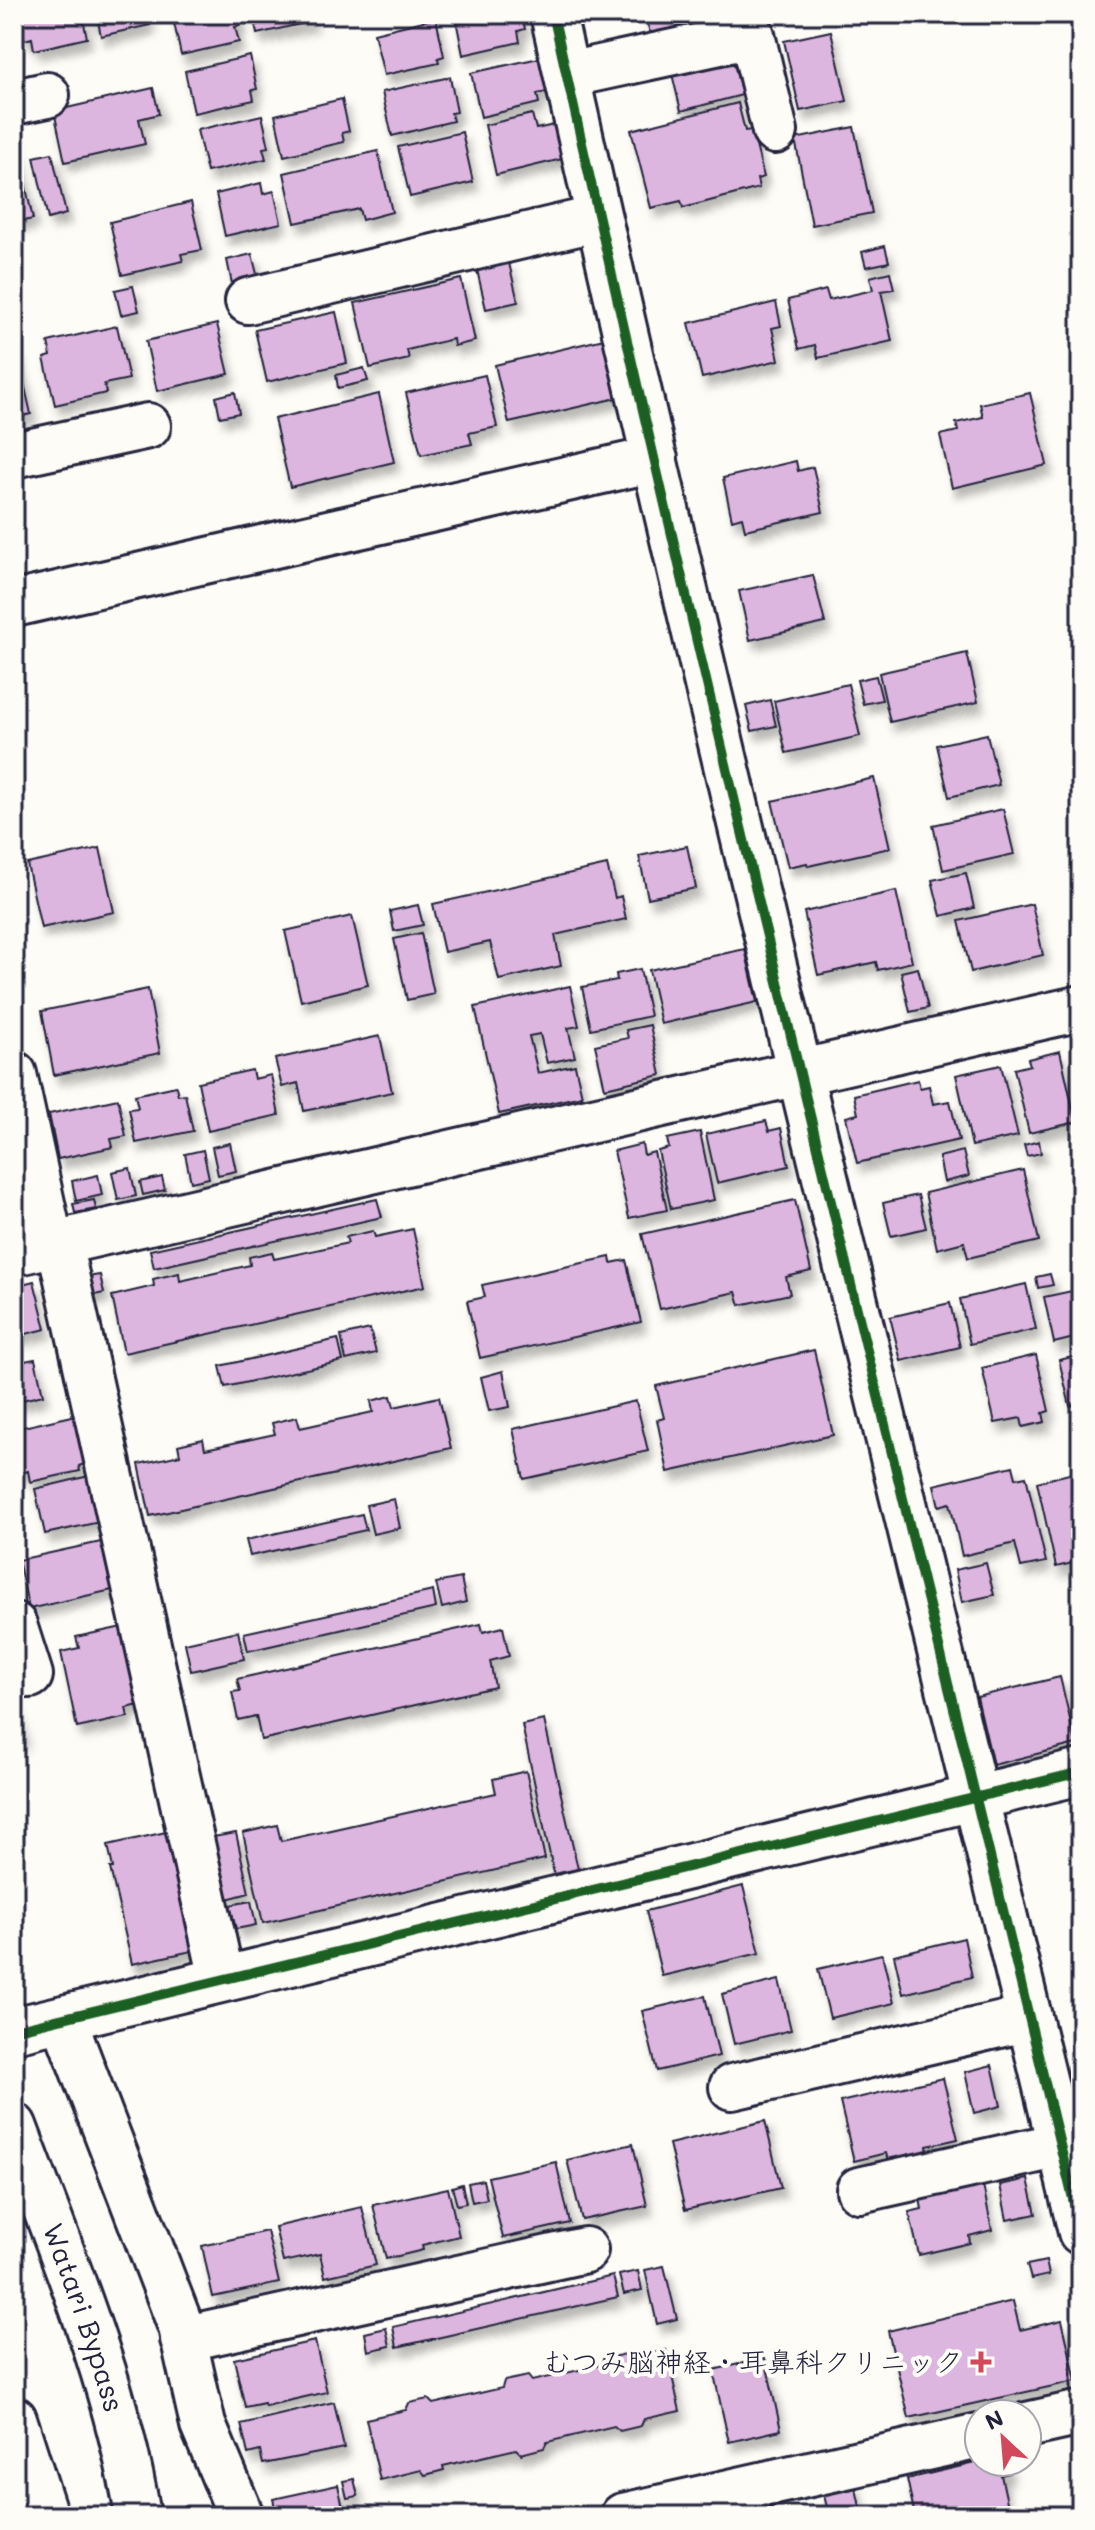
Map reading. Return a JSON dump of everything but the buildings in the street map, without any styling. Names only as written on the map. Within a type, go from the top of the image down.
[{"type":"main road","points":[[553,14],[799,1073],[1029,2018],[1068,2153],[1081,2232]]},
{"type":"main road","points":[[567,75],[752,35],[775,131]]},
{"type":"main road","points":[[248,301],[599,218]]},
{"type":"main road","points":[[14,455],[148,426]]},
{"type":"main road","points":[[14,604],[655,459]]},
{"type":"main road","points":[[41,1247],[1081,1008]]},
{"type":"main road","points":[[14,1074],[41,1247],[222,1979]]},
{"type":"main road","points":[[14,1625],[30,1675]]},
{"type":"main road","points":[[14,2030],[1081,1772]]},
{"type":"main road","points":[[63,2018],[181,2327],[203,2425],[241,2516]]},
{"type":"main road","points":[[732,2087],[1029,2018]]},
{"type":"main road","name":"Watari Bypass","points":[[14,2126],[102,2362],[129,2464],[138,2516]]},
{"type":"main road","points":[[859,2190],[1068,2153]]},
{"type":"main road","points":[[183,2339],[585,2250]]},
{"type":"main road","points":[[1043,2421],[1081,2413]]},
{"type":"main road","points":[[14,2419],[45,2516]]},
{"type":"main road","points":[[623,2516],[963,2440]]},
{"type":"cycle path","points":[[553,14],[680,570],[1081,2232]]},
{"type":"cycle path","points":[[14,2030],[1081,1772]]},
{"type":"place","name":"むつみ脳神経・耳鼻科クリニック","points":[[981,2362]]}]
